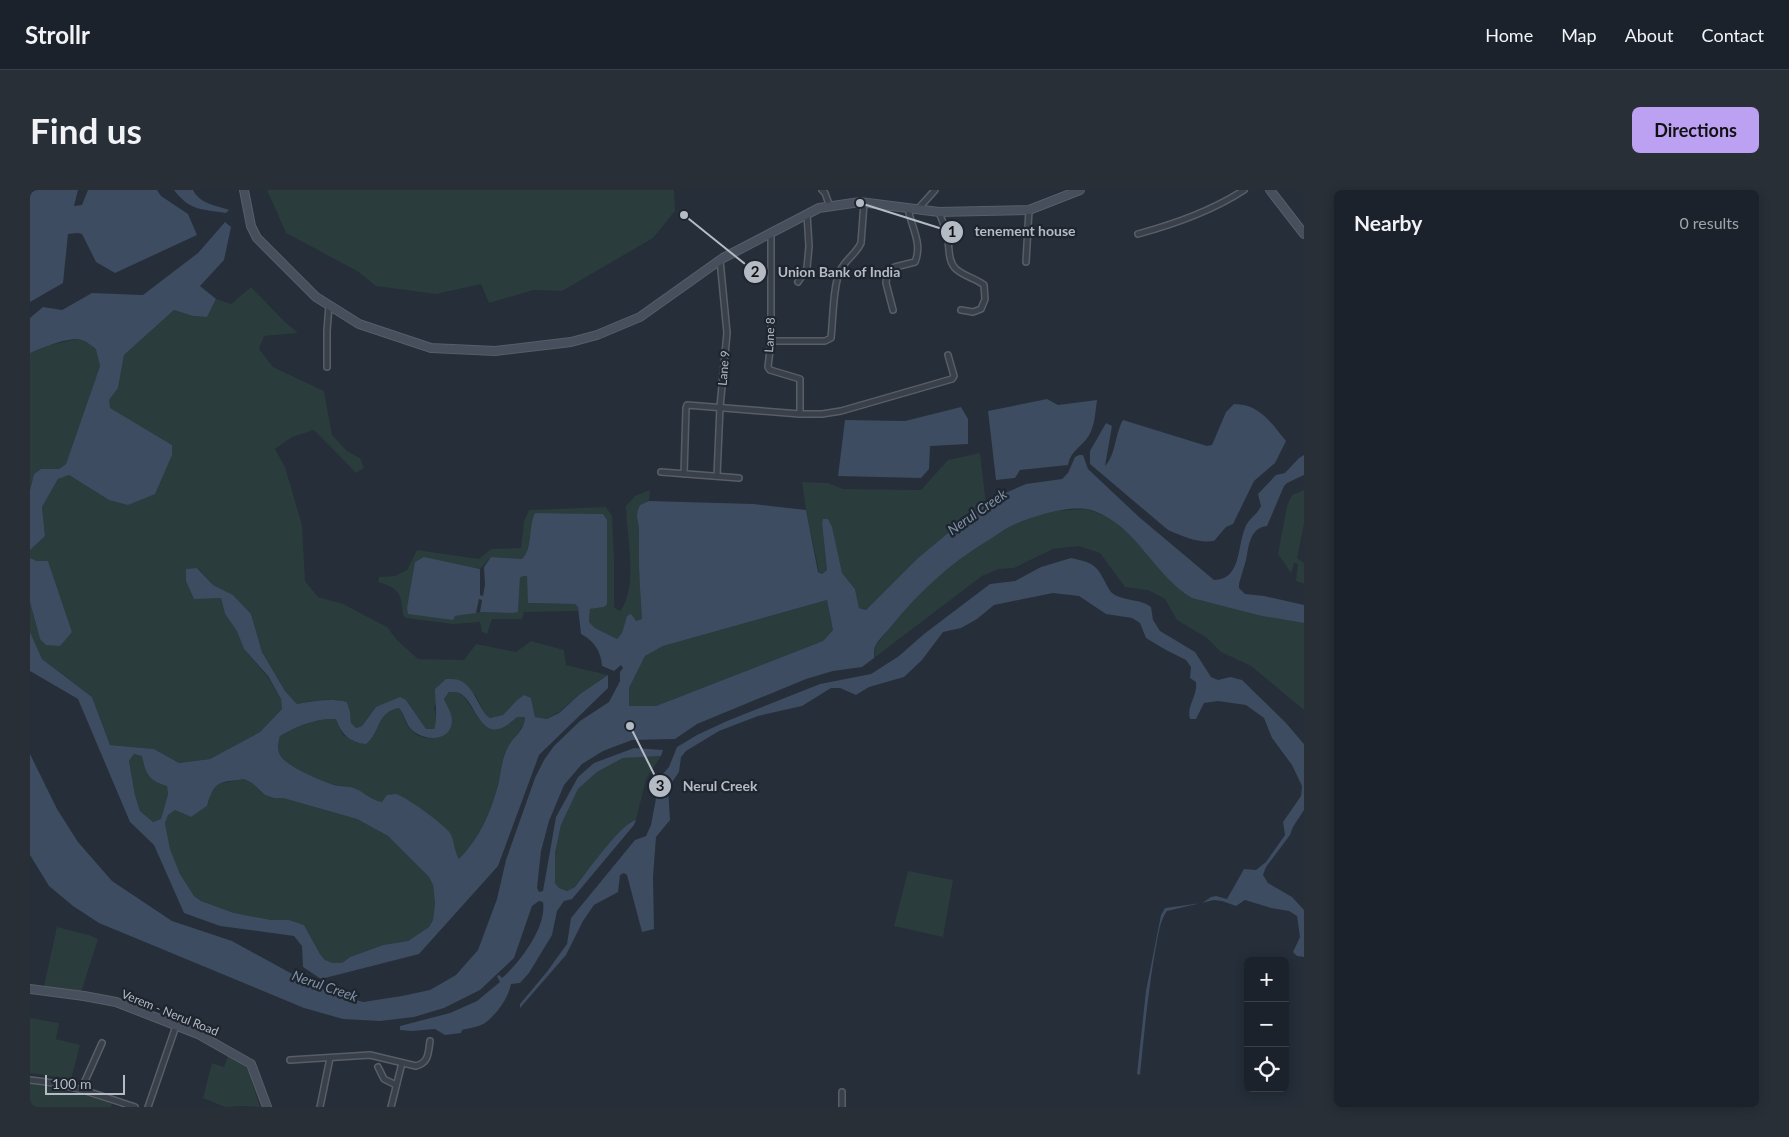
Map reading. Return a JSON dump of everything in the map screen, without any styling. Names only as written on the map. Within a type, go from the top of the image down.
[{"type":"main road","points":[[244,190],[251,226],[257,238],[316,297],[329,306],[359,324],[431,348],[495,351],[570,342],[597,335],[640,317],[720,260],[819,208],[864,203],[939,212],[1028,210],[1080,190]]},
{"type":"main road","points":[[1270,190],[1304,234]]},
{"type":"main road","name":"Verem - Nerul Road","points":[[30,988],[116,1002],[198,1034],[251,1064],[267,1107]]},
{"type":"street","points":[[822,190],[826,193],[830,207]]},
{"type":"street","points":[[918,210],[935,190]]},
{"type":"street","points":[[1138,234],[1164,227],[1201,213],[1244,190]]},
{"type":"street","points":[[771,341],[825,341],[831,338],[837,277],[861,243],[864,203]]},
{"type":"street","points":[[893,310],[886,283],[887,273],[895,267],[915,262],[918,255],[917,237],[910,222],[908,208]]},
{"type":"street","points":[[1026,262],[1028,210]]},
{"type":"street","points":[[939,212],[947,236],[950,259],[954,267],[964,275],[976,278],[984,284],[985,298],[981,309],[973,312],[961,310]]},
{"type":"street","points":[[798,282],[807,268],[809,246],[807,214]]},
{"type":"street","name":"Lane 8","points":[[771,233],[771,341],[768,367],[770,370],[800,379],[800,414]]},
{"type":"street","name":"Lane 9","points":[[717,476],[720,407],[727,333],[720,260]]},
{"type":"street","points":[[327,367],[329,306]]},
{"type":"street","points":[[684,474],[686,406],[690,404],[800,414],[822,414],[840,411],[952,379],[954,376],[948,355]]},
{"type":"street","points":[[661,472],[739,478]]},
{"type":"street","points":[[148,1107],[176,1026]]},
{"type":"street","points":[[290,1060],[370,1056],[416,1066],[423,1064],[428,1058],[430,1041]]},
{"type":"street","points":[[81,1090],[102,1043]]},
{"type":"street","points":[[320,1107],[330,1058]]},
{"type":"street","points":[[390,1107],[402,1063]]},
{"type":"street","points":[[378,1067],[384,1079],[396,1085]]},
{"type":"street","points":[[30,1080],[53,1082],[135,1107]]},
{"type":"street","points":[[842,1092],[842,1107]]},
{"type":"shaded area","points":[[267,190],[674,190],[675,211],[653,238],[562,291],[533,290],[489,303],[481,284],[436,294],[376,286],[357,271],[286,233]]},
{"type":"shaded area","points":[[251,287],[298,333],[264,336],[259,349],[273,367],[324,391],[332,435],[347,451],[360,458],[364,468],[356,473],[314,430],[292,437],[275,449],[285,467],[302,525],[305,581],[318,597],[343,604],[387,627],[397,640],[418,659],[464,660],[476,644],[516,652],[531,641],[564,650],[566,665],[608,675],[547,719],[535,717],[531,698],[517,700],[503,715],[491,718],[486,716],[476,696],[460,680],[434,706],[437,723],[434,729],[426,729],[406,700],[376,707],[362,726],[356,728],[351,723],[347,702],[322,700],[297,704],[285,691],[262,652],[251,614],[233,595],[213,585],[198,568],[187,569],[186,581],[221,598],[225,614],[238,631],[244,649],[267,676],[281,699],[282,709],[260,732],[210,759],[179,763],[154,749],[110,745],[92,697],[42,659],[30,632],[30,602],[40,639],[72,632],[48,561],[37,561],[30,558],[30,549],[45,536],[42,507],[58,479],[69,475],[109,500],[172,445],[109,408],[109,400],[118,388],[124,355],[174,310],[193,316],[207,317],[216,299],[231,304]]},
{"type":"shaded area","points":[[82,340],[97,349],[100,366],[66,464],[59,469],[41,469],[34,474],[30,490],[30,353],[50,345]]},
{"type":"shaded area","points":[[980,453],[986,504],[918,558],[866,610],[859,608],[855,589],[842,573],[836,549],[822,523],[827,570],[822,574],[819,572],[802,482],[828,483],[843,489],[921,490],[948,460]]},
{"type":"shaded area","points":[[650,490],[649,501],[640,505],[637,517],[642,619],[626,621],[622,633],[617,639],[595,628],[589,622],[590,609],[604,607],[603,514],[536,513],[532,524],[528,549],[522,559],[491,557],[480,569],[424,558],[455,616],[480,612],[513,613],[518,611],[520,578],[523,576],[528,576],[529,603],[575,604],[578,607],[578,611],[524,612],[522,619],[492,619],[487,634],[482,632],[480,622],[453,624],[406,618],[403,615],[398,593],[391,587],[378,582],[379,577],[395,576],[407,570],[417,550],[479,559],[491,549],[521,548],[524,521],[529,510],[606,507],[612,516],[614,607],[620,611],[626,601],[630,575],[626,506],[635,496]]},
{"type":"shaded area","points":[[1304,490],[1304,524],[1297,558],[1304,563],[1304,584],[1296,581],[1298,564],[1294,563],[1291,573],[1278,554],[1287,506],[1292,495]]},
{"type":"shaded area","points":[[1086,509],[1111,518],[1126,531],[1183,592],[1262,616],[1304,623],[1304,710],[1251,666],[1221,652],[1207,638],[1177,620],[1165,599],[1148,590],[1125,587],[1100,553],[1079,546],[1053,549],[1014,568],[999,569],[982,576],[874,658],[876,645],[902,613],[929,584],[969,552],[1012,525],[1051,511]]},
{"type":"shaded area","points":[[827,600],[833,630],[823,641],[656,706],[629,706],[629,688],[645,656],[663,646]]},
{"type":"shaded area","points":[[449,692],[458,692],[464,697],[484,725],[511,723],[517,717],[525,717],[521,729],[506,751],[488,815],[473,843],[459,860],[455,852],[454,843],[382,802],[351,787],[331,784],[303,772],[289,764],[279,753],[280,736],[300,726],[321,720],[336,719],[343,735],[357,743],[376,731],[387,712],[399,708],[407,725],[415,734],[424,738],[434,738],[448,731],[451,715],[444,699]]},
{"type":"shaded area","points":[[134,754],[142,756],[167,786],[168,794],[161,819],[153,822],[140,811],[135,795],[129,761]]},
{"type":"shaded area","points":[[661,756],[646,779],[636,820],[630,823],[613,839],[575,887],[567,891],[559,888],[555,883],[555,853],[561,825],[578,789],[597,772],[623,758]]},
{"type":"shaded area","points":[[244,779],[252,783],[265,795],[283,798],[357,819],[388,836],[429,877],[433,885],[435,903],[433,920],[429,927],[408,941],[383,945],[350,957],[342,963],[333,963],[325,960],[320,954],[304,925],[289,920],[271,920],[234,913],[201,901],[194,896],[180,874],[170,849],[165,823],[167,815],[175,810],[191,817],[207,806],[212,790],[218,784]]},
{"type":"shaded area","points":[[908,871],[953,880],[943,937],[894,926]]},
{"type":"shaded area","points":[[57,927],[98,939],[81,992],[44,986]]},
{"type":"shaded area","points":[[30,1018],[59,1023],[56,1039],[80,1045],[71,1079],[30,1073]]},
{"type":"shaded area","points":[[228,1055],[248,1069],[260,1107],[225,1107],[203,1098],[212,1063],[224,1067]]},
{"type":"shaded area","points":[[30,1083],[112,1102],[111,1107],[30,1107]]},
{"type":"water","points":[[30,190],[78,190],[74,206],[82,205],[88,190],[157,190],[161,196],[188,214],[197,235],[115,273],[96,262],[82,234],[68,234],[63,283],[30,302]]},
{"type":"water","points":[[174,190],[193,190],[204,201],[229,210],[226,213],[197,208],[185,202]]},
{"type":"water","points":[[225,222],[231,227],[224,260],[200,286],[216,299],[207,317],[193,316],[174,310],[124,355],[118,388],[109,400],[110,408],[172,445],[172,455],[155,494],[128,505],[109,500],[69,475],[58,479],[42,507],[45,536],[30,550],[30,490],[34,474],[41,469],[59,469],[66,464],[100,366],[96,349],[88,343],[77,339],[63,341],[30,353],[30,318],[43,307],[62,310],[92,293],[143,295],[198,253]]},
{"type":"water","points":[[1047,399],[1058,405],[1097,400],[1094,422],[1088,438],[1072,455],[1068,465],[1020,470],[1015,478],[996,480],[988,411]]},
{"type":"water","points":[[1234,404],[1251,407],[1258,411],[1270,421],[1286,441],[1275,463],[1254,481],[1233,524],[1226,527],[1214,541],[1197,540],[1168,530],[1090,464],[1090,451],[1106,423],[1112,426],[1105,466],[1111,456],[1123,420],[1207,446],[1212,445],[1226,412]]},
{"type":"water","points":[[961,407],[968,419],[968,444],[930,446],[929,469],[921,478],[838,476],[845,420],[905,421]]},
{"type":"water","points":[[1083,455],[1088,469],[1139,517],[1214,580],[1223,579],[1234,569],[1246,525],[1261,506],[1258,494],[1276,475],[1285,473],[1304,455],[1304,475],[1284,486],[1267,526],[1253,534],[1239,588],[1245,594],[1264,596],[1304,605],[1304,623],[1262,616],[1192,598],[1167,577],[1122,528],[1109,518],[1094,511],[1075,509],[1053,512],[1006,528],[934,580],[879,640],[875,647],[874,658],[862,667],[833,671],[806,679],[697,724],[675,739],[632,740],[603,751],[582,764],[564,785],[549,821],[541,851],[537,888],[539,892],[543,891],[556,817],[578,777],[594,763],[634,748],[663,750],[661,756],[623,758],[597,772],[578,789],[561,825],[555,853],[555,883],[559,888],[567,891],[575,887],[613,839],[630,823],[636,820],[634,825],[572,899],[564,901],[557,911],[552,935],[529,973],[520,983],[511,984],[505,1001],[498,1011],[485,1023],[462,1030],[461,1033],[445,1035],[435,1029],[400,1030],[400,1026],[450,1013],[477,1001],[500,982],[497,976],[499,975],[502,978],[517,963],[537,933],[543,912],[543,902],[539,901],[532,906],[514,958],[480,990],[444,1008],[414,1017],[380,1021],[343,1019],[304,1008],[99,923],[73,906],[49,886],[30,855],[30,754],[57,809],[78,842],[112,881],[172,921],[232,941],[294,975],[334,994],[363,1002],[430,990],[456,975],[478,950],[497,899],[506,860],[535,778],[544,760],[554,746],[580,721],[609,702],[620,681],[620,672],[623,668],[621,665],[614,671],[602,666],[596,647],[581,634],[578,607],[575,604],[528,603],[527,576],[520,578],[518,612],[480,612],[482,600],[479,599],[476,613],[455,616],[453,620],[408,614],[407,608],[415,562],[424,557],[480,569],[480,595],[483,596],[485,584],[484,567],[491,557],[522,559],[528,549],[535,513],[603,514],[607,520],[607,604],[604,607],[590,609],[589,622],[595,628],[617,639],[622,633],[627,616],[631,614],[636,621],[642,619],[637,516],[640,505],[649,501],[754,504],[806,510],[818,572],[822,574],[827,570],[822,523],[823,519],[828,519],[832,527],[842,573],[855,589],[859,608],[866,610],[918,558],[966,518],[996,497],[1026,484],[1062,479],[1068,473],[1075,457]],"holes":[[[827,600],[833,630],[823,641],[656,706],[629,706],[629,688],[645,656],[663,646]]]},
{"type":"water","points":[[30,558],[37,561],[48,561],[72,632],[60,646],[46,645],[40,639],[30,602]]},
{"type":"water","points":[[1071,558],[1094,566],[1115,595],[1142,602],[1151,607],[1153,620],[1160,631],[1195,652],[1211,677],[1218,680],[1230,677],[1242,680],[1286,723],[1304,744],[1304,810],[1290,835],[1266,867],[1263,875],[1268,883],[1292,897],[1304,910],[1304,957],[1297,956],[1293,952],[1300,937],[1297,916],[1289,911],[1245,900],[1236,906],[1214,900],[1202,903],[1216,896],[1227,899],[1244,869],[1256,870],[1266,862],[1285,835],[1283,822],[1301,796],[1302,786],[1292,765],[1272,738],[1264,718],[1246,705],[1218,701],[1204,703],[1196,719],[1190,719],[1189,714],[1196,682],[1190,678],[1191,667],[1186,660],[1146,638],[1140,623],[1132,618],[1106,614],[1079,596],[1053,593],[994,605],[977,619],[961,628],[943,632],[922,660],[904,677],[869,687],[856,695],[840,688],[831,688],[802,706],[758,716],[719,731],[686,751],[681,757],[679,772],[668,788],[670,820],[656,837],[653,877],[654,929],[642,932],[627,875],[624,873],[620,875],[618,892],[594,905],[583,921],[566,955],[520,1008],[520,1004],[567,944],[571,918],[635,840],[646,836],[651,825],[660,777],[669,767],[677,747],[727,721],[820,684],[871,674],[899,656],[924,634],[990,584],[1015,581],[1041,567]]},
{"type":"water","points":[[197,568],[213,585],[233,595],[251,614],[262,652],[285,691],[297,704],[328,700],[347,702],[351,723],[356,728],[362,726],[376,707],[400,697],[406,700],[426,729],[434,729],[436,716],[435,689],[446,679],[465,683],[483,711],[490,718],[503,715],[524,695],[531,698],[535,717],[547,719],[559,713],[580,694],[608,675],[608,688],[539,755],[498,866],[419,954],[321,979],[303,967],[302,946],[294,936],[220,926],[184,913],[154,845],[130,822],[78,699],[30,671],[30,632],[42,659],[92,697],[110,745],[154,749],[179,763],[210,759],[260,732],[282,709],[281,699],[268,676],[244,649],[237,631],[225,614],[221,598],[194,599],[186,581],[186,569]],"holes":[[[449,692],[457,692],[464,696],[481,721],[487,727],[495,730],[504,727],[517,717],[525,717],[521,730],[506,751],[498,785],[488,815],[473,843],[459,859],[452,836],[447,829],[406,799],[394,794],[387,795],[382,802],[351,787],[326,782],[289,764],[279,753],[280,736],[307,723],[329,719],[336,719],[343,733],[351,740],[366,744],[387,713],[399,708],[413,731],[424,737],[437,738],[447,733],[451,728],[450,712],[444,699]],[[134,754],[142,756],[149,776],[167,786],[168,794],[161,819],[153,822],[140,811],[129,761]],[[244,779],[252,783],[265,795],[283,798],[357,819],[388,836],[429,877],[433,885],[435,903],[433,920],[429,927],[408,941],[383,945],[350,957],[342,963],[333,963],[325,960],[320,954],[304,925],[289,920],[271,920],[234,913],[201,901],[194,896],[180,874],[170,849],[165,823],[168,815],[175,810],[191,817],[207,806],[213,791],[223,782]]]},
{"type":"water","points":[[1200,903],[1167,911],[1162,920],[1150,983],[1140,1075],[1137,1074],[1146,991],[1161,915],[1165,908]]},
{"type":"place","name":"tenement house","points":[[860,203]]},
{"type":"place","name":"Union Bank of India","points":[[684,215]]},
{"type":"place","name":"Nerul Creek","points":[[630,726]]}]
